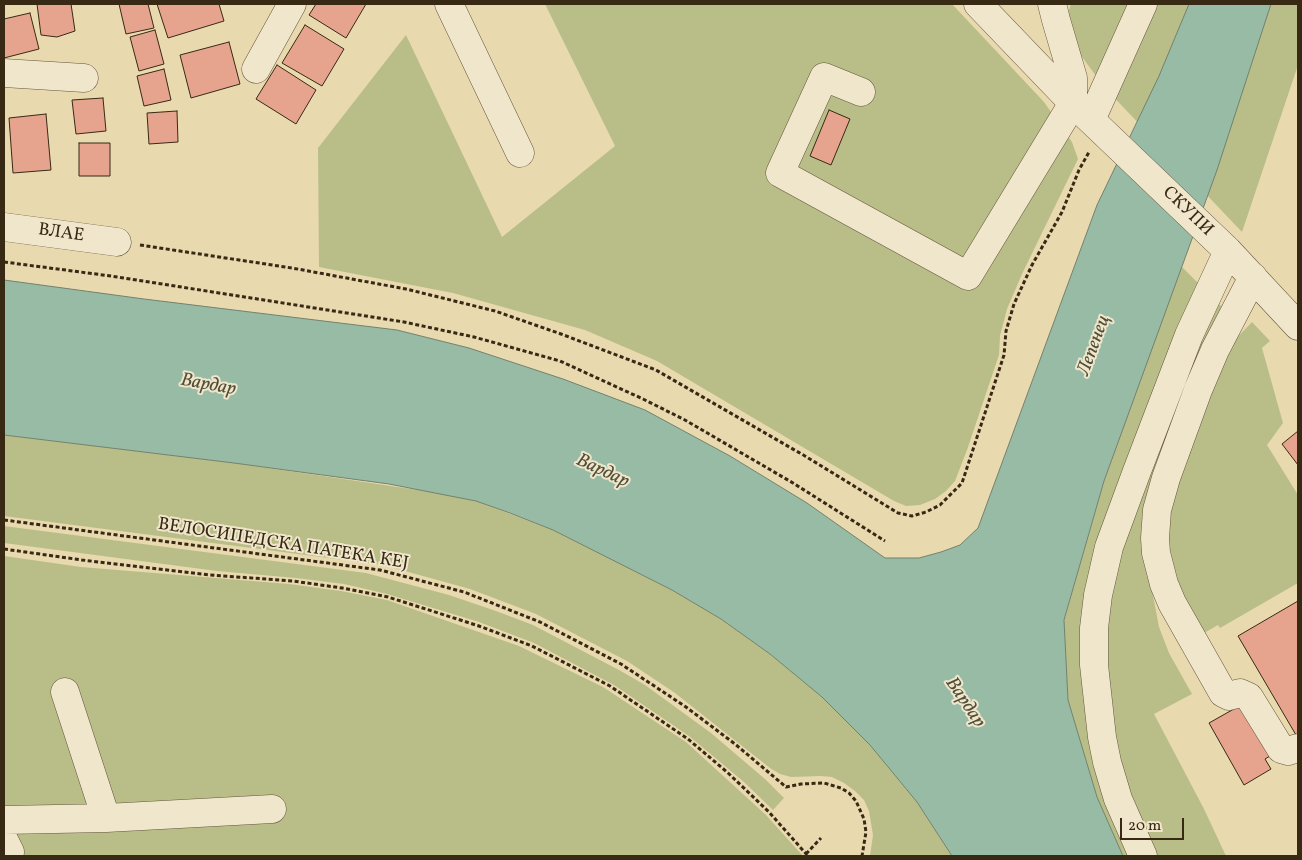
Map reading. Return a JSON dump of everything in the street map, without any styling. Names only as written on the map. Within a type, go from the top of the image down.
[{"type":"street","points":[[256,69],[292,4]]},
{"type":"street","points":[[449,4],[520,153]]},
{"type":"street","name":"СКУПИ","points":[[978,4],[1088,118],[1228,251],[1298,326]]},
{"type":"street","points":[[1052,4],[1073,78],[1088,118]]},
{"type":"street","points":[[861,92],[824,77],[780,174],[968,276],[1088,118],[1143,4]]},
{"type":"street","points":[[4,73],[84,78]]},
{"type":"street","name":"ВЛАЕ","points":[[4,227],[117,242]]},
{"type":"street","points":[[1143,856],[1118,799],[1102,737],[1094,665],[1094,628],[1098,595],[1109,547],[1162,406],[1201,309],[1228,251]]},
{"type":"street","points":[[1253,277],[1215,350],[1172,459],[1157,510],[1156,553],[1164,584],[1172,603],[1224,693],[1229,696],[1240,693],[1249,697],[1281,750],[1298,748]]},
{"type":"street","points":[[65,692],[106,818]]},
{"type":"street","points":[[4,820],[106,818],[272,809]]},
{"type":"street","points":[[4,840],[10,856]]},
{"type":"path","points":[[117,242],[292,268],[406,289],[496,312],[561,334],[656,370],[805,456],[898,513],[912,516],[940,505],[962,483],[1004,355],[1006,331],[1014,304],[1032,265],[1062,212],[1079,170],[1088,118]]},
{"type":"path","points":[[4,262],[121,278],[404,322],[474,337],[560,361],[685,420],[793,483],[885,541]]},
{"type":"path","name":"ВЕЛОСИПЕДСКА ПАТЕКА КЕЈ","points":[[4,520],[380,570],[464,592],[532,619],[622,664],[686,707],[735,744],[786,787],[800,784],[824,783],[841,788],[848,793],[860,809],[864,819],[866,832],[862,856]]},
{"type":"path","points":[[4,549],[112,564],[210,575],[292,581],[342,588],[388,597],[479,626],[532,646],[610,686],[688,739],[727,772],[769,812],[807,855],[821,838]]},
{"type":"shaded area","points":[[545,4],[952,4],[1044,102],[1072,142],[1078,159],[1007,309],[1000,336],[999,355],[955,481],[946,491],[935,499],[920,505],[906,506],[894,501],[657,361],[585,330],[453,293],[319,267],[318,148],[406,35],[502,237],[615,146]]},
{"type":"shaded area","points":[[1071,4],[1298,4],[1298,65],[1242,232],[1105,88],[1062,30]]},
{"type":"shaded area","points":[[1181,266],[1225,310],[1149,575],[1159,627],[1169,653],[1192,694],[1154,714],[1204,809],[1226,856],[1123,856],[1097,797],[1068,700],[1064,621],[1104,481]]},
{"type":"shaded area","points":[[1252,322],[1270,341],[1262,348],[1283,423],[1267,445],[1298,495],[1298,583],[1220,628],[1218,625],[1204,633],[1177,589],[1163,526],[1227,348]]},
{"type":"shaded area","points":[[4,435],[234,463],[439,493],[476,501],[553,530],[672,590],[721,619],[770,654],[822,697],[870,745],[917,802],[952,856],[870,856],[873,835],[869,811],[864,800],[844,783],[832,777],[791,777],[780,774],[675,693],[627,661],[536,614],[470,589],[383,565],[4,516]]},
{"type":"shaded area","points":[[4,526],[366,573],[449,595],[496,611],[533,625],[645,685],[711,733],[765,779],[784,798],[773,810],[744,782],[689,736],[614,685],[534,643],[479,622],[387,594],[344,584],[217,571],[4,543]]},
{"type":"shaded area","points":[[4,556],[81,567],[289,584],[341,591],[387,600],[519,646],[603,687],[686,742],[766,815],[803,856],[4,856]]},
{"type":"water","points":[[1189,4],[1271,4],[1217,170],[1104,481],[1064,620],[1068,700],[1097,797],[1123,856],[952,856],[917,802],[870,745],[822,697],[770,654],[721,619],[672,590],[553,530],[510,513],[476,501],[389,484],[4,435],[4,280],[397,330],[469,348],[563,379],[645,410],[730,456],[807,503],[885,558],[919,558],[941,552],[960,545],[978,528],[1097,205],[1159,76]]},
{"type":"building","points":[[37,4],[71,4],[75,31],[57,37],[41,35]]},
{"type":"building","points":[[119,4],[148,4],[154,28],[126,34]]},
{"type":"building","points":[[157,4],[219,4],[224,21],[168,38]]},
{"type":"building","points":[[316,4],[366,4],[346,38],[309,15]]},
{"type":"building","points":[[30,13],[39,49],[4,58],[4,19]]},
{"type":"building","points":[[305,25],[344,49],[322,86],[282,63]]},
{"type":"building","points":[[155,30],[164,64],[139,71],[130,37]]},
{"type":"building","points":[[229,42],[240,84],[191,98],[180,55]]},
{"type":"building","points":[[277,65],[316,90],[296,124],[256,99]]},
{"type":"building","points":[[164,69],[171,100],[144,106],[137,76]]},
{"type":"building","points":[[103,98],[106,131],[76,134],[72,100]]},
{"type":"building","points":[[829,110],[850,119],[831,165],[810,156]]},
{"type":"building","points":[[177,111],[178,142],[149,144],[147,113]]},
{"type":"building","points":[[46,114],[51,170],[13,173],[9,118]]},
{"type":"building","points":[[79,143],[110,143],[110,176],[79,176]]},
{"type":"building","points":[[1298,431],[1298,465],[1282,444]]},
{"type":"building","points":[[1298,601],[1298,734],[1296,735],[1238,636]]},
{"type":"building","points":[[1241,705],[1270,756],[1265,759],[1271,769],[1244,785],[1209,723]]},
{"type":"water label","name":"Лепенец","points":[[1095,346]]},
{"type":"water label","name":"Вардар","points":[[208,386]]},
{"type":"water label","name":"Вардар","points":[[602,472]]},
{"type":"water label","name":"Вардар","points":[[964,703]]}]
